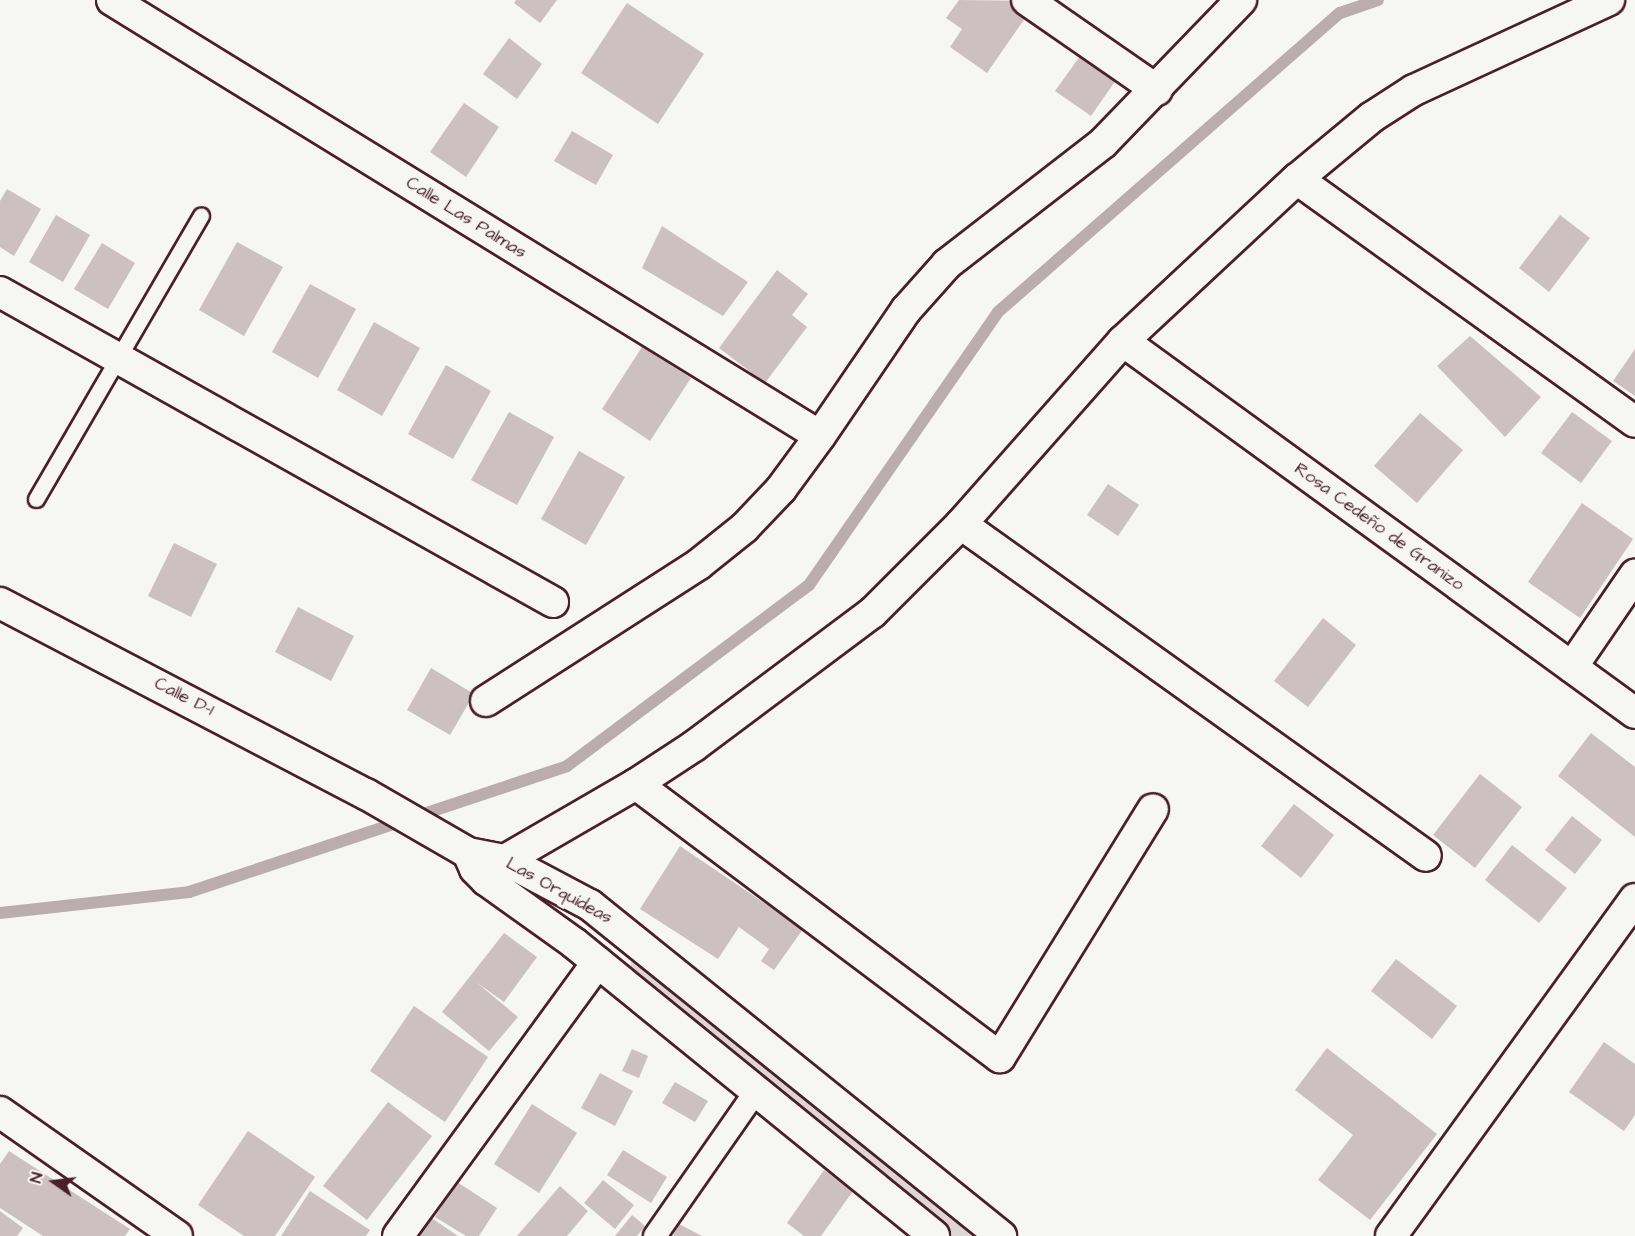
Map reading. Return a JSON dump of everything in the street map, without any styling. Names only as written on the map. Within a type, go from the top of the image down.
[{"type":"street","name":"Calle Las Palmas","points":[[112,0],[820,436]]},
{"type":"street","points":[[1027,0],[1157,90]]},
{"type":"street","points":[[486,701],[699,564],[744,528],[781,489],[906,310],[947,264],[1103,143],[1157,90],[1241,0]]},
{"type":"street","points":[[505,860],[636,784],[872,613],[961,524],[1123,340],[1297,178],[1372,117],[1414,90],[1609,0]]},
{"type":"street","points":[[1297,178],[1635,422]]},
{"type":"street","points":[[0,292],[553,602]]},
{"type":"street","name":"Rosa Cedeño de Granizo","points":[[1123,340],[1635,713]]},
{"type":"street","points":[[961,524],[1426,856]]},
{"type":"street","points":[[1572,667],[1635,575]]},
{"type":"street","name":"Calle D-1","points":[[0,603],[366,794],[468,853]]},
{"type":"street","points":[[636,784],[1000,1057],[1153,809]]},
{"type":"street","name":"Las Orquídeas","points":[[468,853],[505,860],[590,905],[616,923],[1001,1236]]},
{"type":"street","name":"Las Orquídeas","points":[[468,853],[475,869],[486,880],[598,962],[757,1090],[923,1232]]},
{"type":"street","points":[[1391,1236],[1635,899]]},
{"type":"street","points":[[398,1236],[598,962]]},
{"type":"street","points":[[654,1236],[757,1090]]},
{"type":"street","points":[[0,1112],[147,1228],[177,1236]]},
{"type":"lane","points":[[36,499],[116,356],[201,215]]},
{"type":"shaded area","points":[[632,958],[983,1236],[952,1236],[629,973]]},
{"type":"building","points":[[516,0],[557,0],[540,23],[514,3]]},
{"type":"building","points":[[959,0],[1037,1],[987,73],[950,47],[962,29],[946,18]]},
{"type":"building","points":[[627,3],[704,54],[658,124],[581,73]]},
{"type":"building","points":[[509,38],[542,64],[517,99],[483,74]]},
{"type":"building","points":[[1088,45],[1123,70],[1091,116],[1055,91]]},
{"type":"building","points":[[464,103],[499,127],[466,177],[430,152]]},
{"type":"building","points":[[572,131],[613,155],[596,185],[554,161]]},
{"type":"building","points":[[7,189],[41,209],[14,256],[0,247],[0,201]]},
{"type":"building","points":[[56,215],[90,235],[63,282],[29,262]]},
{"type":"building","points":[[1560,215],[1590,238],[1549,292],[1519,268]]},
{"type":"building","points":[[662,226],[748,282],[723,316],[642,268]]},
{"type":"building","points":[[237,242],[283,267],[244,336],[199,310]]},
{"type":"building","points":[[102,243],[135,263],[108,309],[74,289]]},
{"type":"building","points":[[777,270],[808,294],[792,315],[807,327],[765,383],[719,348]]},
{"type":"building","points":[[310,284],[356,309],[318,378],[272,352]]},
{"type":"building","points":[[374,322],[420,348],[382,416],[337,390]]},
{"type":"building","points":[[1470,336],[1541,397],[1505,437],[1437,366]]},
{"type":"building","points":[[642,347],[691,378],[650,441],[602,409]]},
{"type":"building","points":[[1635,349],[1635,396],[1613,381]]},
{"type":"building","points":[[446,365],[491,391],[453,459],[408,434]]},
{"type":"building","points":[[509,412],[554,437],[517,505],[471,480]]},
{"type":"building","points":[[1572,412],[1612,441],[1581,483],[1541,453]]},
{"type":"building","points":[[1420,413],[1463,450],[1417,503],[1374,466]]},
{"type":"building","points":[[579,451],[625,477],[586,545],[541,519]]},
{"type":"building","points":[[1108,484],[1139,505],[1118,536],[1087,515]]},
{"type":"building","points":[[1582,503],[1633,539],[1580,618],[1528,582]]},
{"type":"building","points":[[174,543],[217,564],[191,617],[148,596]]},
{"type":"building","points":[[298,607],[354,636],[331,681],[275,652]]},
{"type":"building","points":[[1323,618],[1356,645],[1308,707],[1274,681]]},
{"type":"building","points":[[431,668],[474,694],[450,735],[407,710]]},
{"type":"building","points":[[1591,733],[1635,767],[1635,837],[1558,776]]},
{"type":"building","points":[[1480,774],[1522,807],[1475,868],[1433,835]]},
{"type":"building","points":[[1294,804],[1334,835],[1301,878],[1261,846]]},
{"type":"building","points":[[1572,816],[1602,840],[1575,874],[1545,850]]},
{"type":"building","points":[[1512,845],[1567,888],[1539,923],[1485,880]]},
{"type":"building","points":[[680,846],[803,929],[774,970],[761,961],[769,949],[739,927],[718,959],[640,909]]},
{"type":"building","points":[[504,933],[537,957],[504,1002],[476,982],[518,1017],[489,1051],[442,1012]]},
{"type":"building","points":[[1396,959],[1457,1006],[1432,1039],[1371,991]]},
{"type":"building","points":[[414,1006],[488,1057],[445,1122],[370,1071]]},
{"type":"building","points":[[1604,1042],[1635,1064],[1635,1115],[1624,1131],[1569,1092]]},
{"type":"building","points":[[1327,1048],[1437,1134],[1370,1220],[1318,1180],[1353,1135],[1295,1090]]},
{"type":"building","points":[[632,1049],[648,1056],[639,1078],[622,1071]]},
{"type":"building","points":[[600,1073],[633,1091],[615,1126],[581,1108]]},
{"type":"building","points":[[675,1082],[708,1101],[695,1122],[662,1103]]},
{"type":"building","points":[[388,1102],[432,1136],[367,1220],[323,1186]]},
{"type":"building","points":[[532,1104],[577,1133],[539,1193],[494,1164]]},
{"type":"building","points":[[248,1131],[315,1177],[275,1236],[244,1236],[198,1205]]},
{"type":"building","points":[[623,1150],[667,1177],[651,1203],[607,1175]]},
{"type":"building","points":[[9,1151],[130,1229],[125,1236],[43,1236],[0,1208],[0,1164]]},
{"type":"building","points":[[824,1170],[853,1191],[821,1236],[804,1236],[787,1223]]},
{"type":"building","points":[[603,1180],[634,1205],[615,1229],[584,1203]]},
{"type":"building","points":[[457,1182],[497,1208],[479,1236],[466,1236],[435,1217]]},
{"type":"building","points":[[560,1186],[588,1211],[567,1236],[517,1236]]},
{"type":"building","points":[[310,1191],[370,1230],[366,1236],[281,1236]]},
{"type":"building","points":[[0,1211],[23,1228],[17,1236],[0,1236]]},
{"type":"building","points":[[427,1215],[458,1236],[413,1236]]},
{"type":"building","points":[[632,1215],[645,1226],[637,1236],[615,1236]]},
{"type":"building","points":[[679,1224],[702,1236],[673,1236]]},
{"type":"waterway","points":[[0,913],[189,892],[567,766],[809,585],[998,312],[1340,13],[1378,0]]}]
